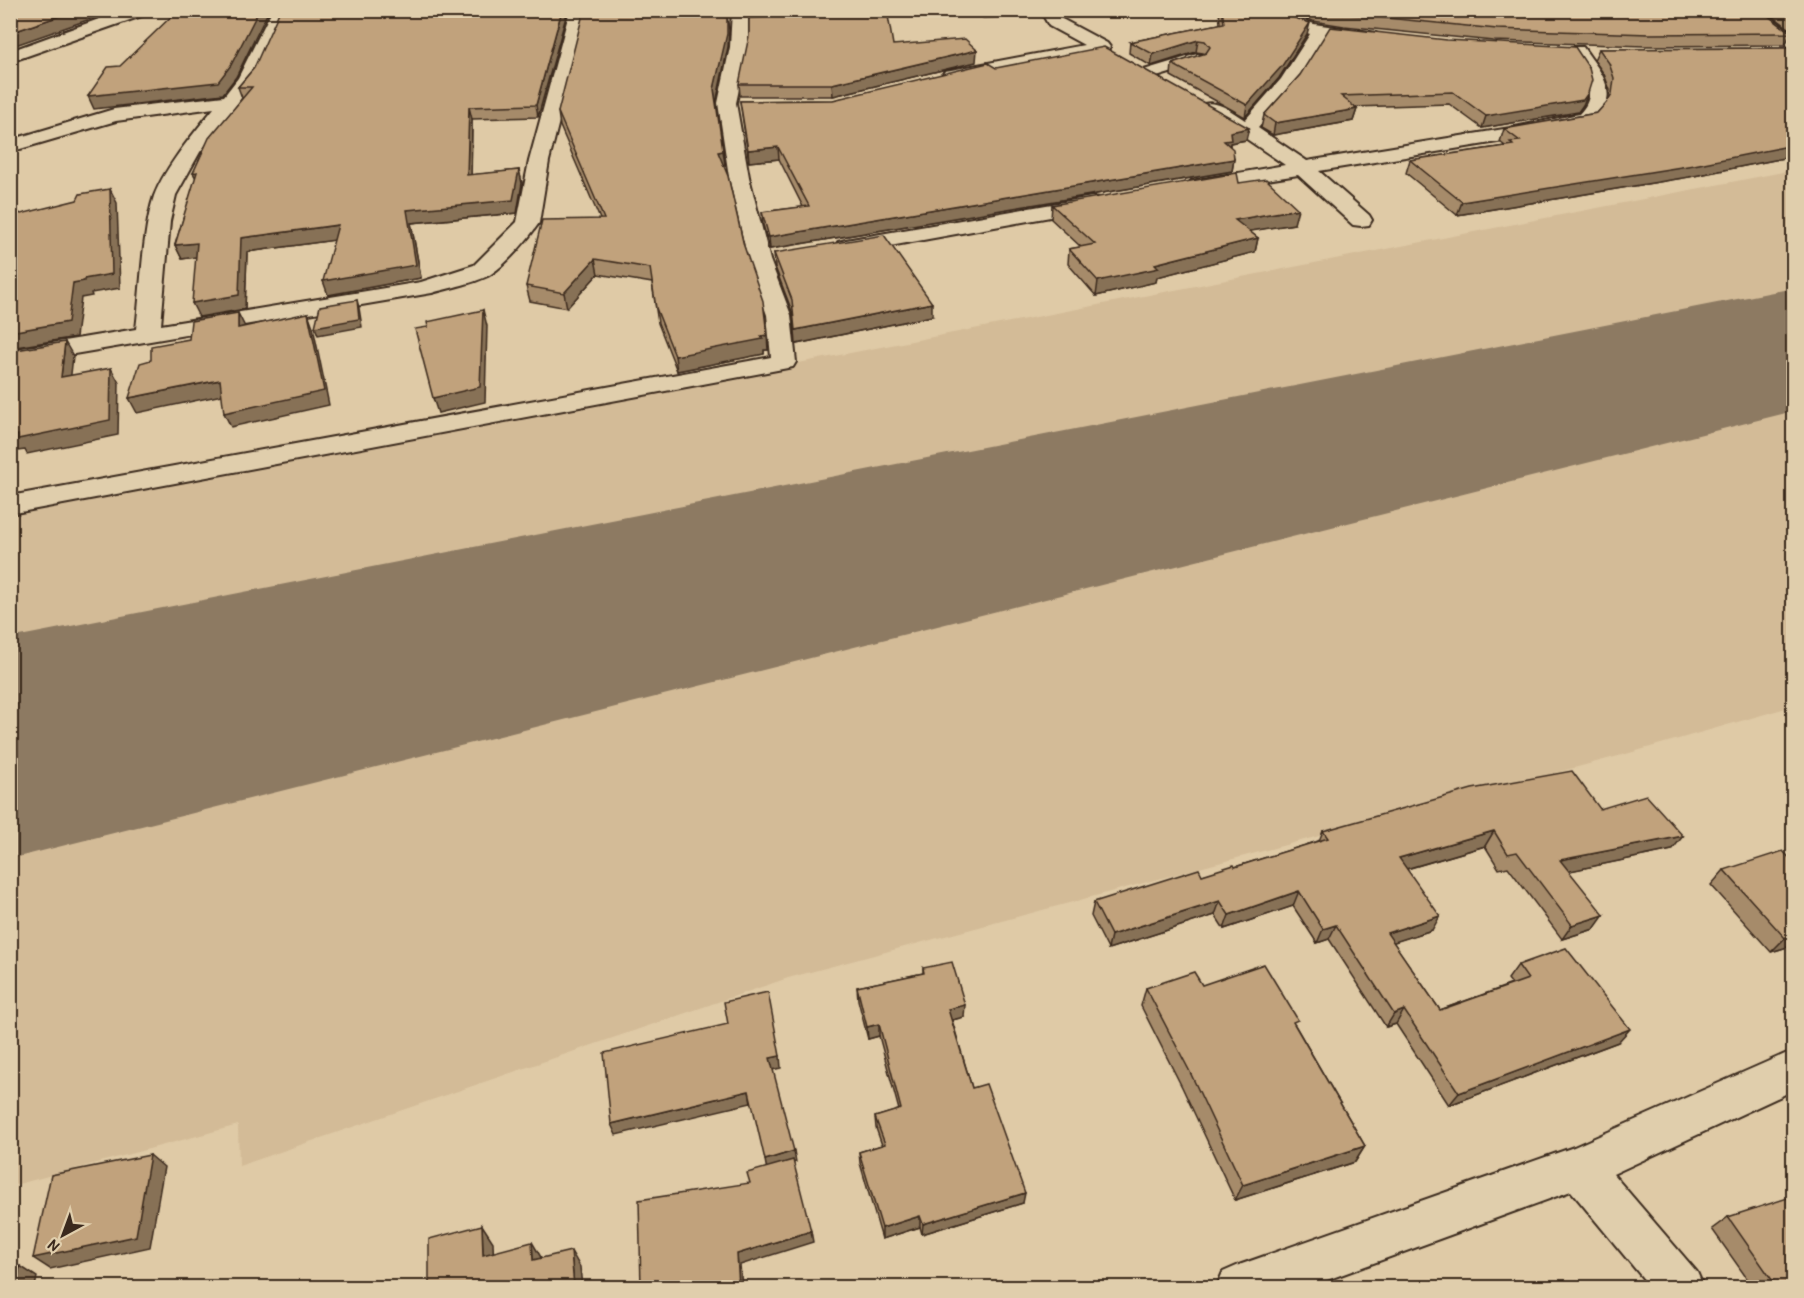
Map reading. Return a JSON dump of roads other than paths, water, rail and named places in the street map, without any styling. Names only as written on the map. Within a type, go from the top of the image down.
[{"type":"street","points":[[10,57],[141,10]]},
{"type":"street","points":[[148,334],[159,221],[165,195],[191,150],[247,79],[257,56],[278,20],[280,10]]},
{"type":"street","points":[[10,358],[424,288],[482,270],[528,223],[539,161],[579,10]]},
{"type":"street","points":[[10,505],[784,362],[779,315],[769,259],[739,177],[737,104],[740,10]]},
{"type":"street","points":[[1048,10],[1055,22],[1170,85]]},
{"type":"street","points":[[1267,13],[1299,10]]},
{"type":"street","points":[[1749,10],[1788,51]]},
{"type":"street","points":[[1267,13],[1322,31],[1392,39]]},
{"type":"street","points":[[1247,129],[1288,82],[1322,31]]},
{"type":"street","points":[[933,79],[1101,47]]},
{"type":"street","points":[[1554,50],[1598,52]]},
{"type":"street","points":[[1184,188],[1510,134],[1585,119],[1592,114],[1600,100],[1599,86],[1577,51]]},
{"type":"street","points":[[1150,74],[1197,59]]},
{"type":"street","points":[[10,146],[82,122],[114,115],[228,101]]},
{"type":"street","points":[[1199,101],[1247,129],[1302,167],[1362,220]]},
{"type":"street","points":[[832,249],[1113,200]]},
{"type":"street","points":[[1239,1287],[1579,1167],[1794,1069]]},
{"type":"street","points":[[1579,1167],[1681,1287]]}]
